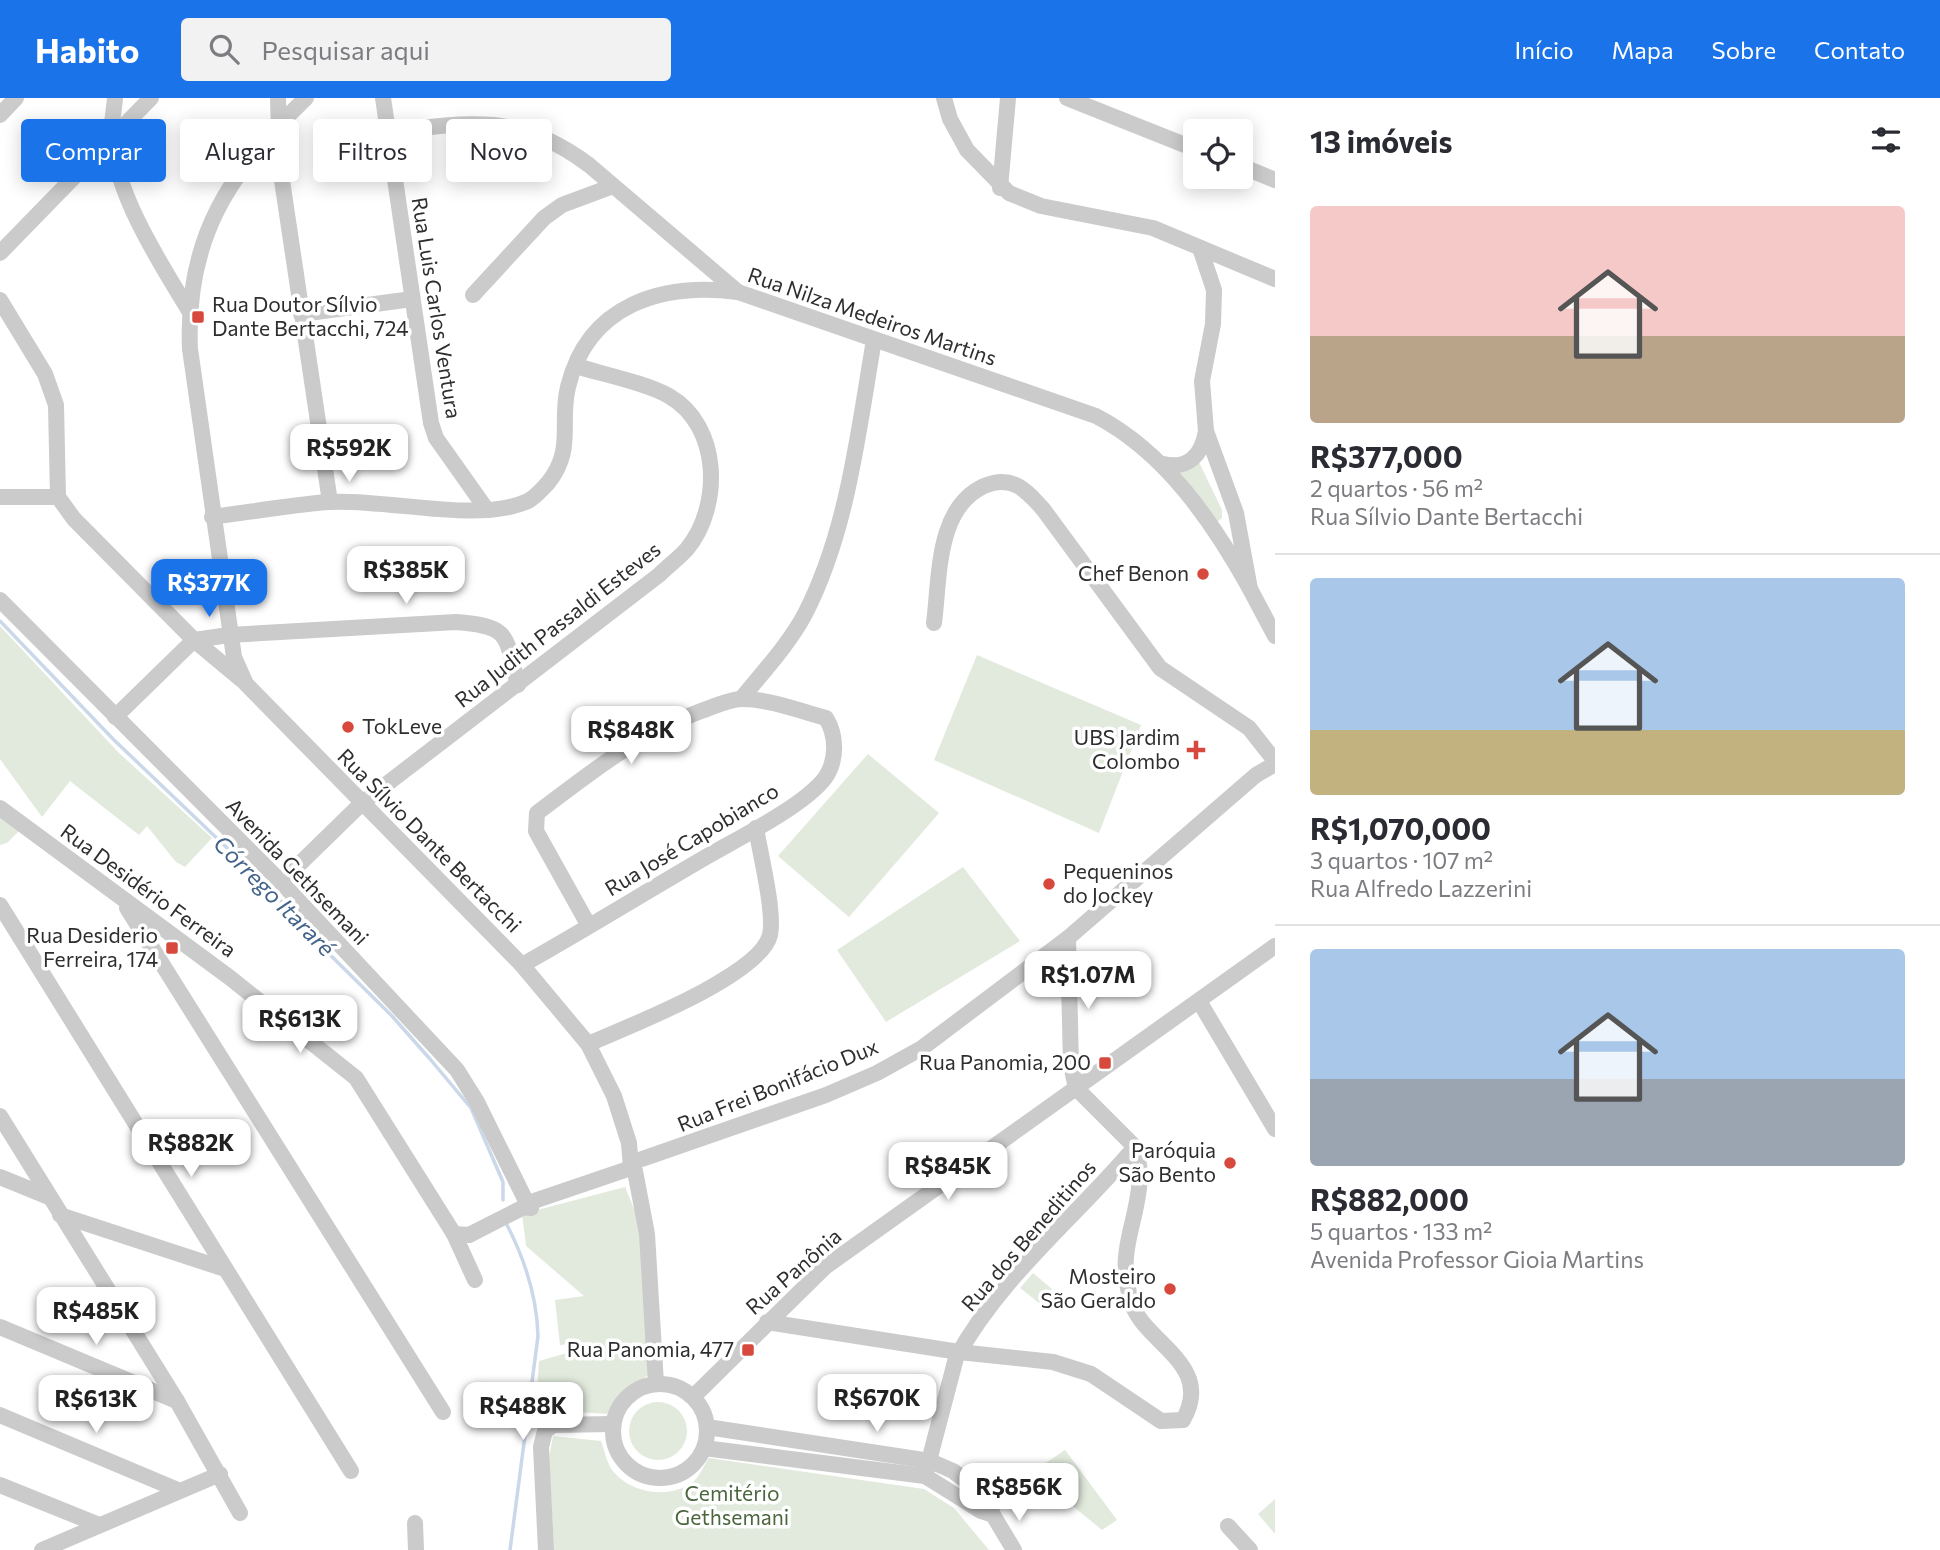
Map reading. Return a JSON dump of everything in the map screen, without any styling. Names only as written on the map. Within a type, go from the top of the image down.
[{"type":"street","points":[[0,115],[16,98]]},
{"type":"street","points":[[113,119],[115,98]]},
{"type":"street","points":[[130,119],[151,98]]},
{"type":"street","points":[[278,98],[279,119]]},
{"type":"street","name":"Rua Sílvio Dante Bertacchi","points":[[284,119],[306,98]]},
{"type":"street","name":"Rua Luis Carlos Ventura","points":[[383,98],[386,119]]},
{"type":"street","points":[[944,98],[958,135],[1000,188],[1033,204],[1153,228],[1275,279]]},
{"type":"street","points":[[1000,188],[1008,98]]},
{"type":"street","points":[[1067,98],[1183,144]]},
{"type":"street","points":[[432,126],[497,124],[523,129],[568,149],[738,292]]},
{"type":"street","points":[[1253,171],[1275,180]]},
{"type":"street","points":[[0,253],[69,182]]},
{"type":"street","points":[[121,182],[166,274],[188,309]]},
{"type":"street","name":"Rua Sílvio Dante Bertacchi","points":[[234,182],[219,207],[196,268],[188,309],[190,349],[212,517],[234,657],[247,684],[522,965],[588,1044],[614,1096],[636,1164],[647,1234],[656,1384]]},
{"type":"street","points":[[282,182],[330,502]]},
{"type":"street","name":"Rua Luis Carlos Ventura","points":[[395,182],[431,423],[436,438],[487,510]]},
{"type":"street","points":[[473,295],[544,218],[562,205],[613,186]]},
{"type":"street","points":[[1200,248],[1214,290],[1213,324],[1202,381],[1206,431],[1236,513],[1250,590]]},
{"type":"street","name":"Rua Nilza Medeiros Martins","points":[[212,517],[330,502],[487,510],[518,505],[532,499],[555,473],[564,455],[567,389],[595,332],[631,304],[661,292],[710,288],[738,292],[1096,416],[1137,440],[1163,464],[1236,563],[1275,636]]},
{"type":"street","points":[[301,314],[412,299]]},
{"type":"street","points":[[0,300],[45,374],[56,405],[58,497],[74,519],[194,640],[247,684]]},
{"type":"street","points":[[589,926],[536,831],[537,813],[626,746],[666,724],[741,699],[804,615],[832,549],[849,478],[874,340]]},
{"type":"street","name":"Rua Judith Passaldi Esteves","points":[[281,882],[362,803],[518,685],[687,549],[701,526],[712,486],[708,446],[692,416],[668,396],[576,366]]},
{"type":"street","points":[[1163,464],[1171,466],[1191,461],[1202,449],[1206,431]]},
{"type":"street","points":[[934,623],[943,548],[955,509],[970,493],[989,484],[1008,481],[1023,486],[1043,509],[1160,668],[1249,728],[1275,763]]},
{"type":"street","points":[[0,497],[58,497]]},
{"type":"street","name":"Avenida Gethsemani","points":[[0,600],[281,882],[457,1070],[477,1102],[529,1204]]},
{"type":"street","points":[[115,717],[194,640],[229,635],[456,622],[488,624],[505,637],[518,685]]},
{"type":"street","name":"Rua José Capobianco","points":[[522,965],[756,828],[824,780],[832,766],[834,748],[831,726],[826,718],[775,704],[741,699]]},
{"type":"street","name":"Rua Frei Bonifácio Dux","points":[[454,1234],[469,1235],[529,1204],[877,1073],[922,1048],[1068,937],[1256,775],[1275,763]]},
{"type":"street","name":"Rua Desidério Ferreira","points":[[1,808],[229,977],[356,1078],[454,1234],[475,1280]]},
{"type":"street","points":[[588,1044],[689,1000],[739,969],[766,945],[770,934],[770,918],[756,828]]},
{"type":"street","points":[[122,900],[443,1412]]},
{"type":"street","points":[[0,905],[351,1472]]},
{"type":"street","points":[[767,1322],[959,1352],[1053,1362],[1091,1374],[1161,1421],[1183,1420],[1189,1410],[1192,1392],[1188,1378],[1171,1348],[1138,1319],[1131,1300],[1124,1253],[1141,1176],[1135,1147],[1076,1088],[1071,1065],[1068,937]]},
{"type":"street","name":"Rua Panônia","points":[[693,1397],[825,1267],[1275,946]]},
{"type":"street","points":[[1199,1001],[1275,1129]]},
{"type":"street","points":[[0,1116],[177,1401],[240,1513]]},
{"type":"street","name":"Rua dos Beneditinos","points":[[928,1469],[959,1352],[1006,1287],[1135,1147]]},
{"type":"street","points":[[0,1177],[49,1197]]},
{"type":"street","points":[[60,1215],[225,1269]]},
{"type":"street","points":[[0,1327],[177,1401]]},
{"type":"street","points":[[656,1384],[676,1387],[693,1397],[703,1411],[707,1427],[705,1448],[695,1462],[682,1473],[665,1478],[648,1477],[632,1470],[620,1457],[613,1441],[612,1424],[616,1412],[628,1397],[644,1387],[656,1384]]},
{"type":"street","points":[[0,1415],[178,1490]]},
{"type":"street","points":[[545,1550],[541,1447],[545,1431],[553,1425],[612,1424]]},
{"type":"street","points":[[707,1427],[928,1469]]},
{"type":"street","points":[[705,1448],[953,1471],[986,1496],[993,1515],[1014,1550]]},
{"type":"street","points":[[42,1550],[220,1474]]},
{"type":"street","points":[[0,1485],[99,1525]]},
{"type":"street","points":[[415,1523],[416,1550]]},
{"type":"street","points":[[1228,1526],[1250,1550]]},
{"type":"green space","points":[[1198,460],[1222,510],[1222,518],[1217,522],[1173,469]]},
{"type":"green space","points":[[0,626],[118,752],[212,838],[185,867],[176,862],[147,826],[139,835],[70,781],[42,817],[0,759]]},
{"type":"green space","points":[[977,655],[1141,725],[1099,833],[934,760]]},
{"type":"green space","points":[[868,754],[939,813],[849,917],[778,856]]},
{"type":"green space","points":[[0,818],[19,831],[7,843],[0,845]]},
{"type":"green space","points":[[963,867],[1020,941],[886,1022],[837,950]]},
{"type":"green space","points":[[625,1187],[639,1221],[650,1374],[626,1390],[607,1414],[536,1409],[539,1361],[591,1346],[590,1342],[560,1345],[555,1300],[584,1296],[526,1246],[522,1214]]},
{"type":"green space","points":[[1033,1273],[1052,1289],[1039,1303],[1020,1288]]},
{"type":"green space","points":[[658,1402],[669,1404],[682,1415],[687,1431],[685,1442],[674,1455],[658,1460],[647,1458],[634,1447],[629,1431],[631,1420],[642,1407]]},
{"type":"green space","name":"Cemitério Gethsemani","points":[[553,1436],[601,1441],[610,1467],[617,1476],[637,1488],[649,1491],[673,1491],[684,1487],[696,1479],[709,1458],[924,1489],[954,1508],[989,1550],[554,1550],[549,1458]]},
{"type":"green space","points":[[1065,1450],[1117,1520],[1102,1530],[1074,1507],[1044,1464]]},
{"type":"green space","points":[[1275,1499],[1275,1534],[1258,1514]]},
{"type":"waterway","name":"Córrego Itararé","points":[[0,621],[113,739],[271,890],[311,936],[392,1016],[430,1059],[471,1108],[503,1182],[503,1200]]},
{"type":"waterway","name":"Córrego Itararé","points":[[507,1225],[529,1279],[538,1336],[510,1550]]},
{"type":"place","name":"Rua Doutor Sílvio Dante Bertacchi, 724","points":[[198,317]]},
{"type":"place","name":"Chef Benon","points":[[1203,574]]},
{"type":"place","name":"TokLeve","points":[[348,727]]},
{"type":"place","name":"UBS Jardim Colombo","points":[[1196,750]]},
{"type":"place","name":"Pequeninos do Jockey","points":[[1049,884]]},
{"type":"place","name":"Rua Desiderio Ferreira, 174","points":[[172,948]]},
{"type":"place","name":"Rua Panomia, 200","points":[[1105,1063]]},
{"type":"place","name":"Paróquia São Bento","points":[[1230,1163]]},
{"type":"place","name":"Mosteiro São Geraldo","points":[[1170,1289]]},
{"type":"place","name":"Rua Panomia, 477","points":[[748,1350]]}]
